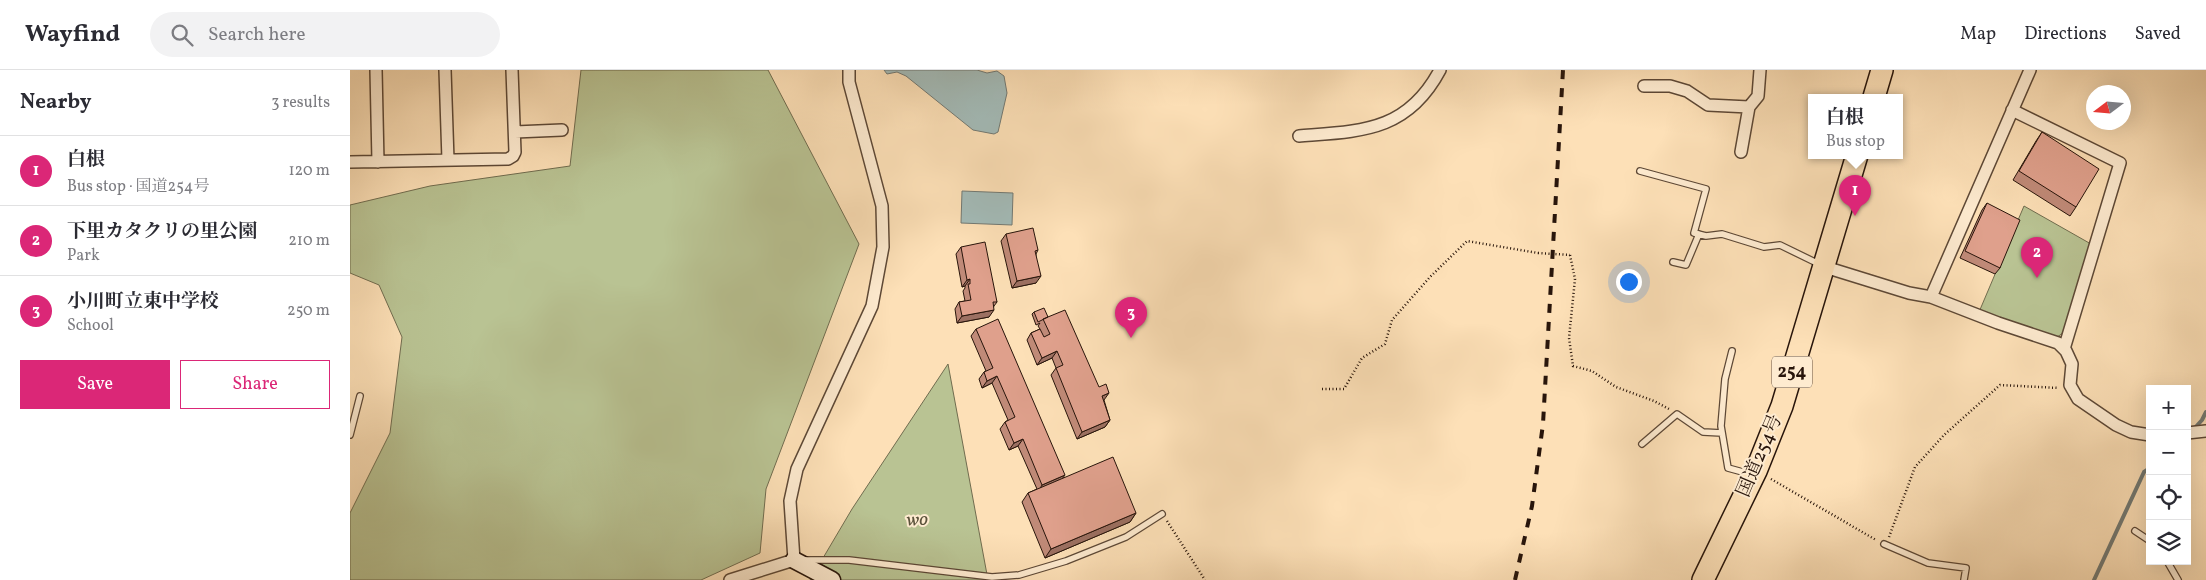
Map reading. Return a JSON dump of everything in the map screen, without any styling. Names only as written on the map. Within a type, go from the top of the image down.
[{"type":"highway","points":[[1875,94],[1882,70]]},
{"type":"highway","name":"国道254号","points":[[1703,580],[1755,473],[1782,406],[1856,159]]},
{"type":"street","points":[[376,70],[378,162]]},
{"type":"street","points":[[445,70],[448,160]]},
{"type":"street","points":[[350,162],[508,159],[515,152],[512,70]]},
{"type":"street","points":[[794,560],[790,501],[796,469],[872,306],[882,246],[882,206],[850,82],[849,70]]},
{"type":"street","points":[[1299,136],[1357,131],[1392,121],[1412,107],[1434,81],[1440,70]]},
{"type":"street","points":[[1741,152],[1750,107],[1758,96],[1760,70]]},
{"type":"street","points":[[1931,297],[2030,70]]},
{"type":"street","points":[[1644,86],[1670,86],[1687,91],[1708,105],[1750,107]]},
{"type":"street","points":[[2012,110],[2120,163],[2064,349]]},
{"type":"street","points":[[514,132],[562,130]]},
{"type":"street","points":[[1824,267],[1890,288],[1931,297],[1998,323],[2058,343],[2064,349],[2072,364],[2070,385],[2078,399],[2116,425],[2131,432],[2146,434]]},
{"type":"street","points":[[730,580],[794,560],[832,580]]},
{"type":"lane","points":[[1640,171],[1706,189],[1694,233],[1706,236],[1722,234],[1764,248],[1780,245],[1824,267]]},
{"type":"lane","points":[[1674,262],[1686,265],[1699,234]]},
{"type":"lane","points":[[1732,351],[1725,379],[1722,433],[1728,468],[1755,473]]},
{"type":"lane","points":[[350,435],[360,396]]},
{"type":"lane","points":[[1642,444],[1677,414],[1703,432],[1722,433]]},
{"type":"lane","points":[[794,560],[849,560],[992,577],[1020,574],[1066,561],[1126,537],[1162,514]]},
{"type":"lane","points":[[2135,532],[2146,539]]},
{"type":"lane","points":[[1884,544],[1928,563],[1966,568],[1964,580]]},
{"type":"lane","points":[[2169,565],[2178,580]]},
{"type":"path","points":[[1322,389],[1344,389],[1362,358],[1385,344],[1392,320],[1430,277],[1467,240],[1538,253],[1570,255],[1575,279],[1569,338],[1573,366],[1592,371],[1616,388],[1654,401],[1677,414]]},
{"type":"path","points":[[1755,473],[1884,544],[1891,534],[1916,467],[1944,435],[2000,385],[2060,388],[2070,385]]},
{"type":"path","points":[[1162,514],[1205,580]]},
{"type":"green space","points":[[581,70],[768,70],[859,244],[766,489],[760,553],[701,580],[350,580],[350,513],[390,433],[402,337],[379,285],[350,273],[350,205],[430,186],[570,166]]},
{"type":"green space","points":[[2024,206],[2091,244],[2064,332],[2056,338],[1979,312]]},
{"type":"green space","name":"wo","points":[[948,364],[988,580],[810,580],[852,509]]},
{"type":"water","points":[[884,70],[977,70],[987,73],[997,71],[1004,76],[1007,93],[998,132],[994,134],[973,130],[906,76],[897,72],[887,74]]},
{"type":"water","points":[[962,191],[1013,193],[1012,225],[961,223]]},
{"type":"building","points":[[2042,132],[2099,169],[2076,207],[2019,171]]},
{"type":"building","points":[[1987,203],[2020,220],[2000,268],[1965,251]]},
{"type":"building","points":[[1033,228],[1038,250],[1035,251],[1041,276],[1017,281],[1006,234]]},
{"type":"building","points":[[985,242],[997,302],[993,302],[994,310],[962,316],[959,302],[971,300],[968,284],[970,284],[970,279],[967,280],[961,247]]},
{"type":"building","points":[[1044,308],[1048,317],[1038,322],[1034,312]]},
{"type":"building","points":[[1065,310],[1099,387],[1106,384],[1109,393],[1102,396],[1110,420],[1082,432],[1056,368],[1063,365],[1057,351],[1042,358],[1031,333],[1040,329],[1044,337],[1050,334],[1043,319]]},
{"type":"building","points":[[998,319],[1065,475],[1042,485],[1023,439],[1014,443],[1005,422],[1015,417],[997,376],[987,381],[984,372],[993,368],[976,329]]},
{"type":"building","points":[[1113,457],[1136,513],[1051,549],[1028,493]]},
{"type":"waterway","points":[[2193,430],[2206,412]]},
{"type":"waterway","points":[[2094,580],[2146,471]]},
{"type":"railway","points":[[1515,580],[1532,506],[1543,424],[1563,70]]},
{"type":"place","name":"白根","points":[[1855,216]]},
{"type":"place","name":"下里カタクリの里公園","points":[[2037,278]]},
{"type":"place","name":"小川町立東中学校","points":[[1131,338]]}]
